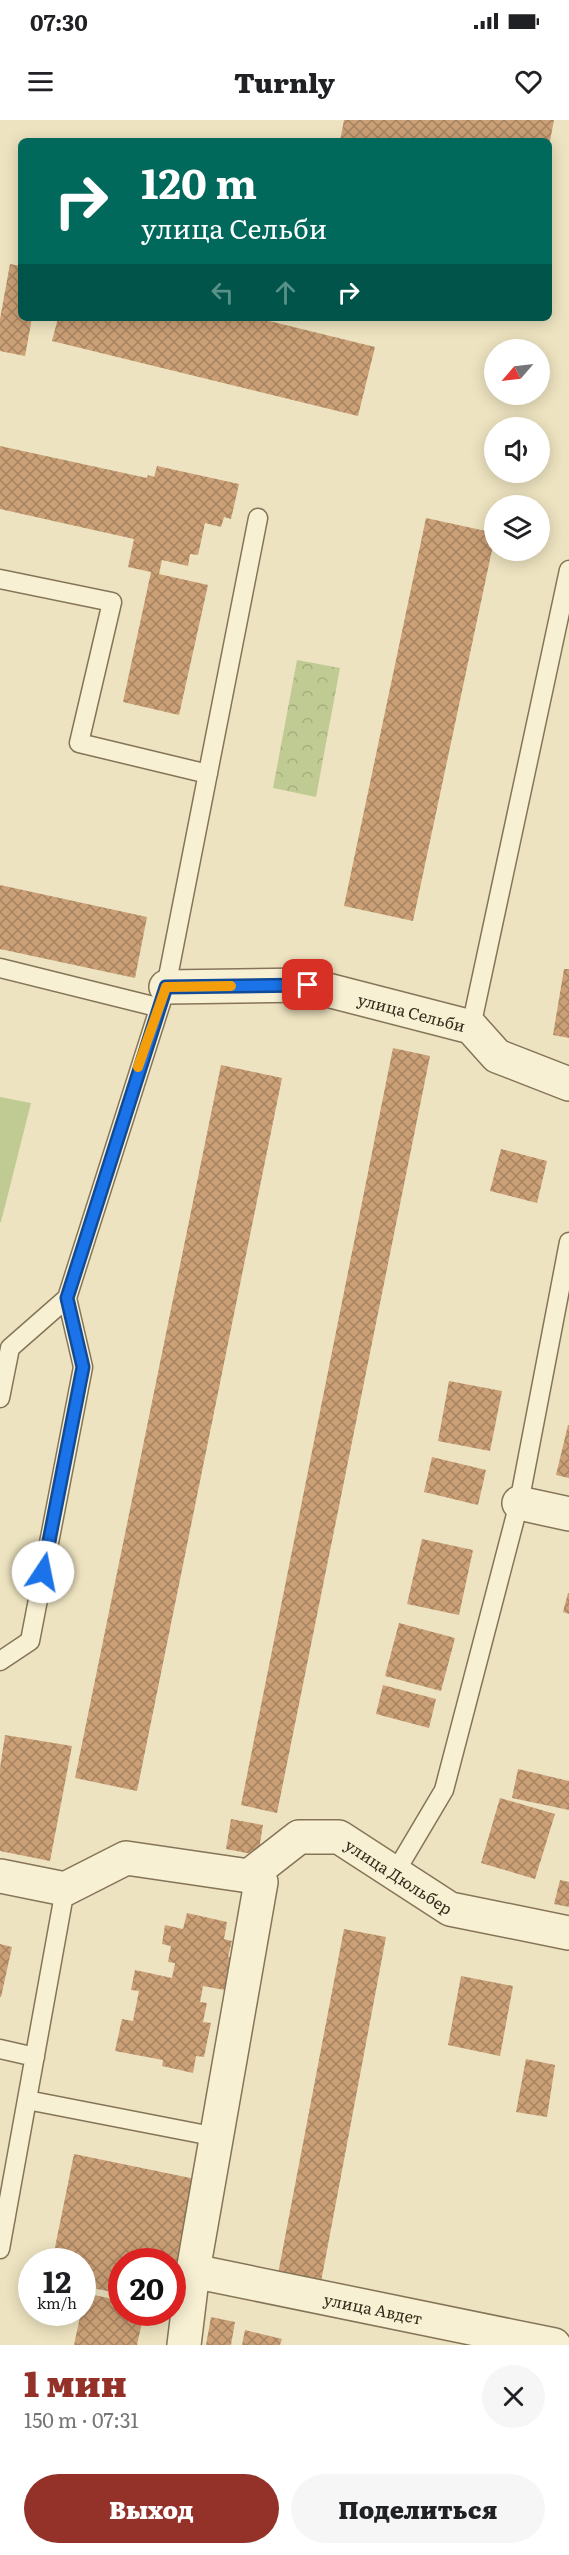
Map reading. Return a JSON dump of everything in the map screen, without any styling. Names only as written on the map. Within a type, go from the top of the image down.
[{"type":"street","name":"улица Сельби","points":[[161,997],[308,985],[471,1027],[497,1056],[569,1084]]},
{"type":"street","points":[[519,1503],[569,1514]]},
{"type":"street","name":"улица Дюльбер","points":[[249,1876],[299,1837],[339,1837],[396,1871],[450,1909],[569,1933]]},
{"type":"street","points":[[0,1876],[65,1889],[126,1857],[249,1876],[261,1882],[194,2271],[184,2345]]},
{"type":"street","name":"улица Авдет","points":[[194,2271],[554,2345]]},
{"type":"lane","points":[[0,1661],[30,1641],[83,1367],[67,1298],[161,997],[208,774],[258,518]]},
{"type":"lane","points":[[471,1027],[569,570]]},
{"type":"lane","points":[[0,579],[112,602],[79,743],[208,774]]},
{"type":"lane","points":[[0,968],[161,997]]},
{"type":"lane","points":[[396,1871],[444,1790],[519,1503],[569,1242]]},
{"type":"lane","points":[[0,1398],[10,1348],[67,1298]]},
{"type":"lane","points":[[0,2249],[65,1889]]},
{"type":"lane","points":[[0,2049],[35,2057]]},
{"type":"lane","points":[[27,2100],[217,2137]]},
{"type":"green space","points":[[297,660],[340,668],[316,797],[273,788]]},
{"type":"green space","points":[[0,1097],[31,1103],[1,1222],[0,1222]]},
{"type":"building","points":[[344,120],[554,120],[551,138],[341,138]]},
{"type":"building","points":[[10,264],[18,265],[18,321],[31,321],[25,356],[0,351],[0,319]]},
{"type":"building","points":[[57,321],[269,321],[375,347],[358,416],[52,341]]},
{"type":"building","points":[[0,446],[147,478],[148,475],[154,477],[157,466],[239,484],[231,519],[224,517],[221,527],[205,523],[198,555],[190,554],[188,566],[162,560],[159,574],[208,585],[179,715],[123,702],[151,572],[128,567],[134,539],[0,509]]},
{"type":"building","points":[[426,518],[484,531],[484,561],[490,561],[413,921],[344,906]]},
{"type":"building","points":[[0,885],[147,917],[135,978],[0,949]]},
{"type":"building","points":[[564,969],[569,969],[569,1038],[553,1035]]},
{"type":"building","points":[[393,1048],[430,1056],[277,1813],[241,1805]]},
{"type":"building","points":[[221,1065],[282,1078],[137,1791],[75,1778]]},
{"type":"building","points":[[501,1149],[547,1161],[537,1203],[490,1191]]},
{"type":"building","points":[[449,1381],[502,1391],[490,1451],[438,1441]]},
{"type":"building","points":[[569,1425],[569,1478],[556,1475]]},
{"type":"building","points":[[432,1457],[486,1470],[478,1505],[424,1492]]},
{"type":"building","points":[[422,1539],[473,1550],[459,1615],[407,1604]]},
{"type":"building","points":[[569,1593],[569,1614],[563,1612]]},
{"type":"building","points":[[399,1623],[455,1638],[441,1691],[385,1676]]},
{"type":"building","points":[[383,1685],[436,1699],[429,1728],[376,1714]]},
{"type":"building","points":[[5,1735],[72,1746],[50,1861],[0,1851],[0,1768]]},
{"type":"building","points":[[518,1769],[569,1781],[569,1810],[512,1798]]},
{"type":"building","points":[[500,1798],[555,1814],[535,1879],[481,1863]]},
{"type":"building","points":[[231,1819],[263,1825],[258,1855],[226,1849]]},
{"type":"building","points":[[560,1880],[569,1882],[569,1907],[554,1904]]},
{"type":"building","points":[[187,1913],[227,1922],[224,1939],[232,1941],[228,1957],[245,1960],[230,1991],[203,1986],[200,2002],[207,2003],[203,2022],[211,2023],[204,2057],[196,2056],[193,2073],[162,2066],[163,2060],[115,2051],[122,2019],[133,2021],[139,1991],[131,1990],[135,1970],[172,1978],[175,1963],[168,1962],[171,1946],[162,1944],[165,1925],[183,1929]]},
{"type":"building","points":[[344,1929],[386,1937],[321,2282],[278,2274]]},
{"type":"building","points":[[0,1944],[12,1947],[1,1997],[0,1997]]},
{"type":"building","points":[[461,1976],[513,1986],[500,2056],[448,2045]]},
{"type":"building","points":[[526,2059],[555,2065],[547,2117],[516,2112]]},
{"type":"building","points":[[74,2154],[205,2181],[186,2252],[186,2248],[108,2248],[108,2291],[96,2289],[96,2248],[55,2248]]},
{"type":"building","points":[[96,2295],[108,2298],[108,2326],[141,2326],[137,2345],[74,2345],[78,2326],[96,2326]]},
{"type":"building","points":[[211,2317],[235,2322],[231,2345],[206,2345]]},
{"type":"building","points":[[245,2330],[282,2339],[280,2345],[242,2345]]},
{"type":"slow traffic","points":[[138,1067],[157,1007],[166,987],[231,986]]},
{"type":"route","points":[[43,1572],[83,1367],[67,1298],[157,1007],[166,987],[308,985]]}]
